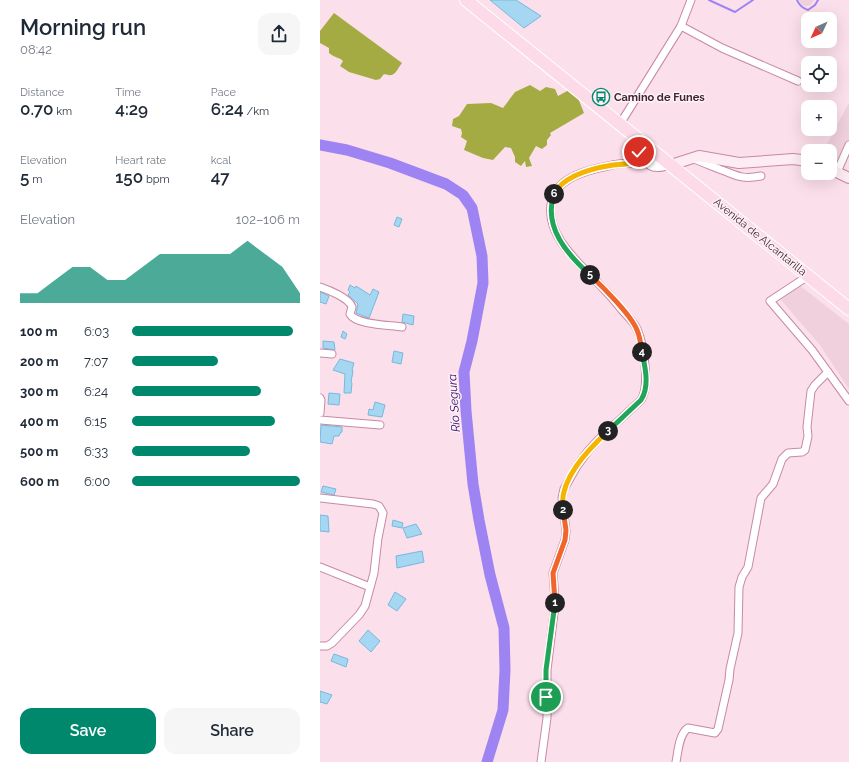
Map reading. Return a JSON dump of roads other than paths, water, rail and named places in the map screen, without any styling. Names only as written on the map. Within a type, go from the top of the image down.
[{"type":"main road","name":"Avenida de Alcantarilla","points":[[466,0],[849,309]]},
{"type":"main road","points":[[671,165],[699,156],[739,163],[801,160]]},
{"type":"main road","points":[[688,179],[685,169],[691,158]]},
{"type":"main road","points":[[837,172],[849,178]]},
{"type":"street","points":[[620,124],[681,26],[691,0]]},
{"type":"street","points":[[681,26],[722,48],[798,81]]},
{"type":"street","points":[[630,132],[639,147],[643,158],[648,164],[656,168],[671,165]]},
{"type":"street","points":[[837,164],[849,145]]},
{"type":"street","points":[[631,163],[637,157],[639,147]]},
{"type":"street","points":[[541,762],[547,718],[546,670],[555,600],[553,573],[565,540],[566,530],[562,498],[564,489],[577,466],[588,451],[641,400],[645,394],[646,386],[642,350],[637,329],[607,292],[567,251],[557,234],[552,220],[550,207],[553,194],[557,188],[569,179],[593,169],[608,166],[631,163],[655,163],[659,156]]},
{"type":"street","points":[[691,158],[732,175],[746,178],[761,176]]},
{"type":"street","points":[[732,175],[739,163]]},
{"type":"street","points":[[808,276],[770,301],[812,350],[849,401]]},
{"type":"street","points":[[320,287],[329,290],[349,302],[352,307],[350,316],[354,319],[402,327]]},
{"type":"street","points":[[320,353],[332,354]]},
{"type":"street","points":[[676,762],[684,730],[688,728],[714,733],[718,729],[738,633],[739,587],[742,577],[748,567],[761,498],[773,484],[782,459],[788,453],[802,452],[805,450],[808,436],[807,427],[811,391],[828,372]]},
{"type":"street","points":[[320,398],[320,413]]},
{"type":"street","points":[[320,420],[380,425]]},
{"type":"street","points":[[320,498],[373,504],[379,506],[383,513],[378,538],[374,573],[365,606],[359,615],[332,643],[327,646],[320,646]]},
{"type":"street","points":[[320,567],[370,587]]},
{"type":"waterway","points":[[709,0],[735,12],[753,0]]},
{"type":"waterway","points":[[797,0],[801,6],[808,10],[815,5],[818,0]]},
{"type":"waterway","name":"Río Segura","points":[[320,145],[347,150],[390,163],[446,184],[463,195],[472,208],[482,256],[483,283],[472,341],[464,372],[466,411],[473,484],[479,520],[490,575],[504,628],[505,670],[503,710],[487,762]]},
{"type":"place","name":"Camino de Funes","points":[[601,97]]}]
